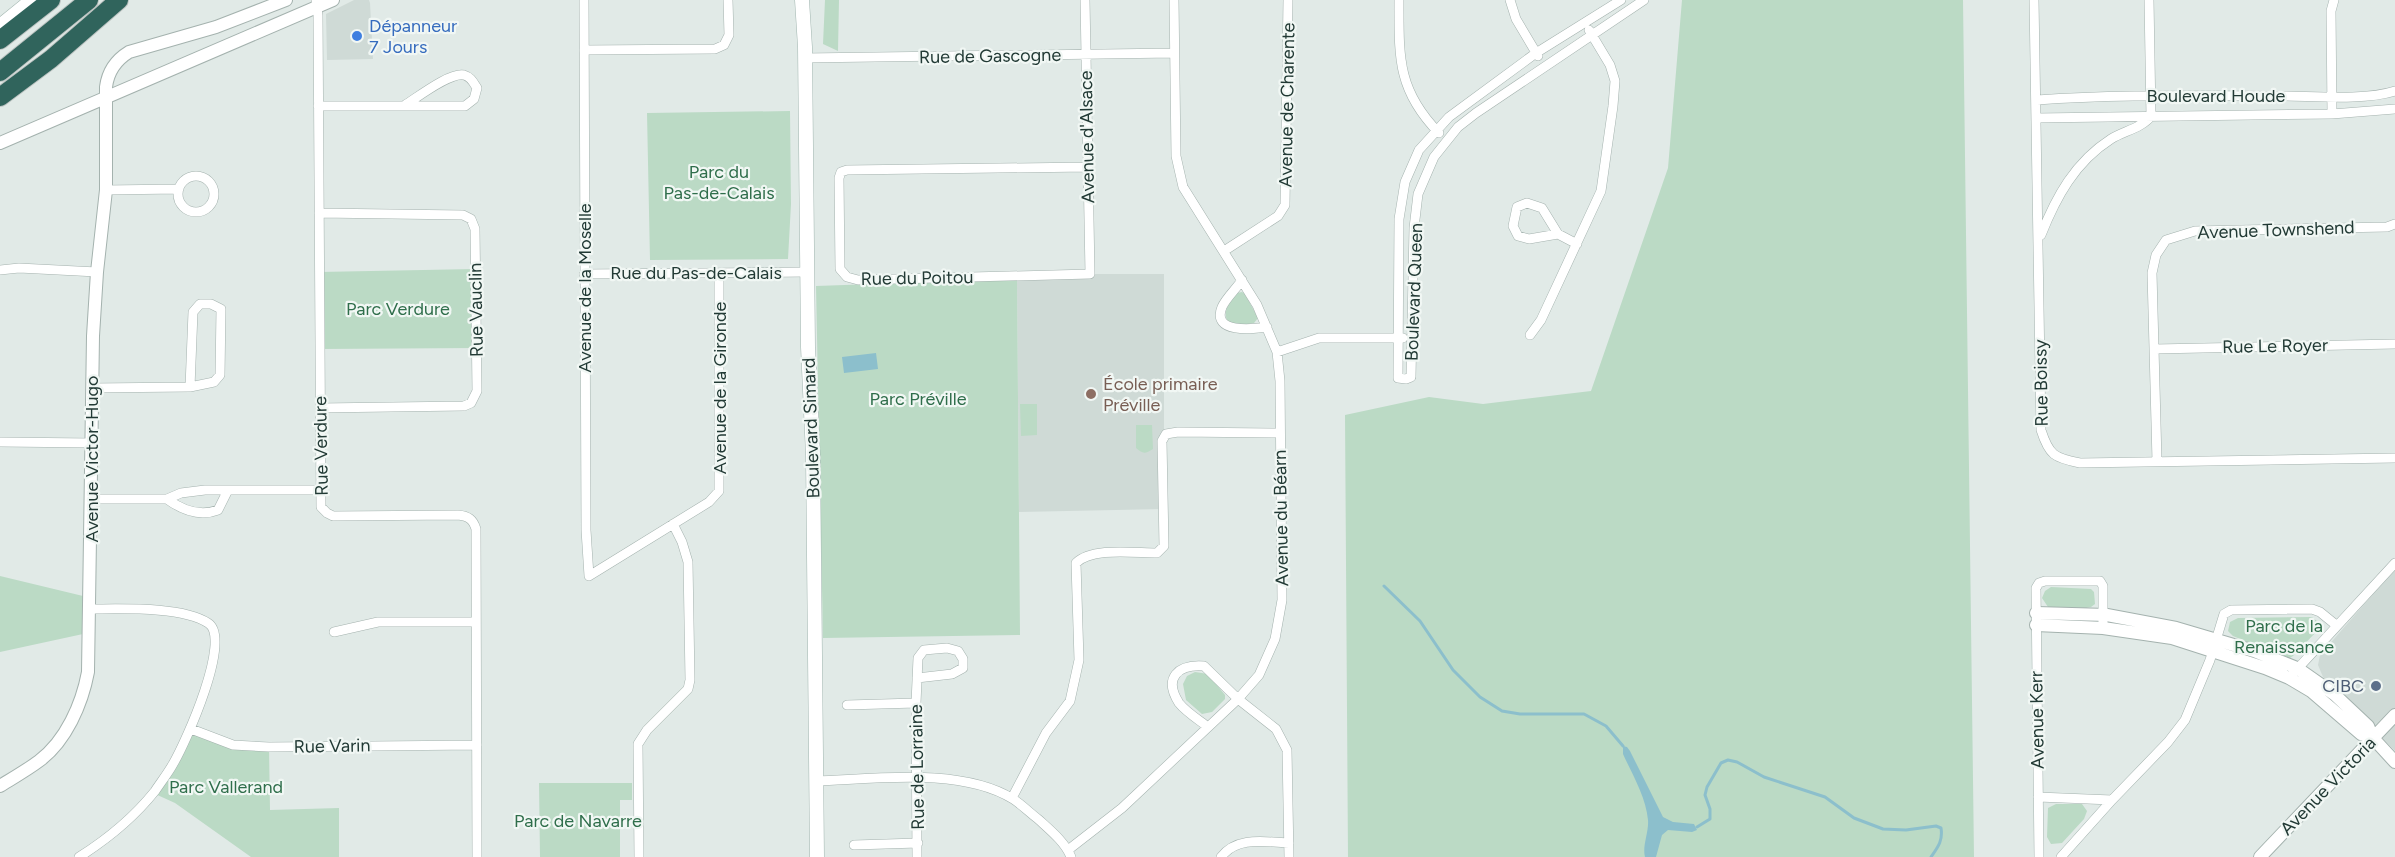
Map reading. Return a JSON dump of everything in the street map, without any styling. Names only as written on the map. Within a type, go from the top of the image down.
[{"type":"highway","points":[[0,40],[51,0]]},
{"type":"highway","points":[[0,72],[89,0]]},
{"type":"highway","points":[[0,97],[51,59],[119,0]]},
{"type":"main road","points":[[0,26],[32,0]]},
{"type":"main road","name":"Boulevard Simard","points":[[802,0],[813,455],[817,857]]},
{"type":"street","name":"Avenue Victor-Hugo","points":[[0,786],[41,760],[63,734],[78,707],[88,672],[92,388],[97,272],[106,190],[109,73],[118,60],[129,52],[216,27],[286,0]]},
{"type":"street","points":[[0,143],[317,3],[333,0]]},
{"type":"street","name":"Avenue de la Moselle","points":[[584,0],[586,530],[589,576]]},
{"type":"street","points":[[584,50],[715,49],[724,45],[729,35],[728,0]]},
{"type":"street","name":"Avenue d'Alsace","points":[[1085,0],[1090,274]]},
{"type":"street","name":"Avenue du Béarn","points":[[1070,853],[1122,808],[1238,699],[1259,675],[1275,639],[1282,600],[1281,381],[1277,352],[1267,327],[1242,280],[1194,206],[1179,177],[1176,156],[1174,0]]},
{"type":"street","name":"Avenue de Charente","points":[[1224,251],[1278,216],[1285,205],[1288,0]]},
{"type":"street","points":[[1399,0],[1399,41],[1403,74],[1413,101],[1447,141]]},
{"type":"street","points":[[1510,0],[1516,19],[1544,65]]},
{"type":"street","name":"Boulevard Queen","points":[[1621,0],[1536,52],[1449,117],[1419,150],[1406,182],[1399,219],[1398,378],[1412,377],[1414,228],[1418,194],[1434,157],[1458,126],[1544,65],[1644,0]]},
{"type":"street","name":"Rue Boissy","points":[[2034,0],[2041,430],[2047,449],[2061,459],[2080,463],[2395,458]]},
{"type":"street","points":[[2149,0],[2151,116]]},
{"type":"street","points":[[2332,114],[2331,11],[2334,0]]},
{"type":"street","name":"Rue Verdure","points":[[317,3],[321,507],[333,516],[458,515],[466,516],[473,521],[476,529],[477,857]]},
{"type":"street","points":[[1530,335],[1541,320],[1601,191],[1615,81],[1610,65],[1584,23]]},
{"type":"street","name":"Rue de Gascogne","points":[[805,58],[1174,53]]},
{"type":"street","points":[[318,106],[465,106],[474,99],[477,88],[471,78],[453,75],[405,105]]},
{"type":"street","name":"Boulevard Houde","points":[[2037,100],[2151,96],[2332,96],[2387,94],[2395,91]]},
{"type":"street","name":"Boulevard Houde","points":[[2037,118],[2332,114],[2395,109]]},
{"type":"street","name":"Boulevard Houde","points":[[2039,240],[2062,188],[2078,167],[2096,149],[2112,138],[2146,122],[2151,116]]},
{"type":"street","name":"Rue du Poitou","points":[[1088,167],[847,170],[842,172],[839,178],[839,263],[847,278],[858,280],[1090,274]]},
{"type":"street","points":[[204,178],[213,187],[214,199],[208,209],[203,212],[192,212],[186,210],[179,201],[179,189],[186,179],[204,178]]},
{"type":"street","points":[[106,190],[179,189]]},
{"type":"street","points":[[1558,234],[1529,239],[1518,236],[1513,226],[1518,207],[1527,203],[1542,208],[1558,234],[1577,244]]},
{"type":"street","name":"Rue Vauclin","points":[[319,213],[463,215],[471,219],[476,229],[477,348],[477,391],[471,403],[464,406],[320,408]]},
{"type":"street","name":"Avenue Townshend","points":[[2157,461],[2152,273],[2156,255],[2166,240],[2195,231],[2387,227],[2395,224]]},
{"type":"street","points":[[0,270],[19,268],[97,272]]},
{"type":"street","name":"Rue du Pas-de-Calais","points":[[585,274],[807,272]]},
{"type":"street","name":"Avenue de la Gironde","points":[[589,576],[709,502],[719,490],[719,273]]},
{"type":"street","points":[[1242,280],[1223,305],[1221,311],[1223,323],[1235,328],[1267,327]]},
{"type":"street","points":[[92,388],[190,387],[214,382],[220,375],[221,309],[211,304],[200,304],[193,312],[190,387]]},
{"type":"street","points":[[1277,352],[1319,338],[1411,338]]},
{"type":"street","name":"Rue Le Royer","points":[[2155,349],[2395,344]]},
{"type":"street","points":[[1012,798],[1046,733],[1070,701],[1079,660],[1076,563],[1082,557],[1098,553],[1157,553],[1164,546],[1162,441],[1166,434],[1178,432],[1280,433]]},
{"type":"street","points":[[0,442],[92,443]]},
{"type":"street","points":[[167,499],[178,507],[199,513],[210,513],[218,510],[228,490]]},
{"type":"street","points":[[92,499],[167,499],[182,494],[228,490],[320,490]]},
{"type":"street","points":[[639,857],[638,744],[647,730],[688,689],[690,680],[688,562],[673,524]]},
{"type":"street","points":[[2289,678],[2395,563]]},
{"type":"street","name":"Avenue Kerr","points":[[2039,857],[2036,588],[2045,580],[2100,581],[2103,586],[2103,615]]},
{"type":"street","points":[[79,857],[95,847],[153,793],[173,765],[205,690],[216,640],[209,623],[168,611],[90,609]]},
{"type":"street","points":[[2061,857],[2112,800],[2169,742],[2185,720],[2224,614],[2231,610],[2312,609],[2320,612],[2336,625]]},
{"type":"street","points":[[2103,615],[2103,628]]},
{"type":"street","points":[[2036,619],[2103,615],[2176,628],[2289,678],[2312,691],[2361,734],[2373,738]]},
{"type":"street","points":[[2036,619],[2214,645],[2297,668],[2334,694],[2368,726],[2373,738],[2395,762]]},
{"type":"street","points":[[334,632],[378,622],[476,622]]},
{"type":"street","name":"Rue de Lorraine","points":[[917,678],[952,674],[963,668],[963,659],[958,651],[947,648],[924,650],[918,658],[917,678],[916,703],[915,778],[917,857]]},
{"type":"street","points":[[1208,727],[1180,704],[1174,692],[1174,677],[1180,668],[1191,665],[1204,666],[1219,678],[1238,699],[1276,729],[1287,750],[1289,857]]},
{"type":"street","points":[[847,705],[916,703]]},
{"type":"street","name":"Avenue Victoria","points":[[2260,857],[2395,715]]},
{"type":"street","name":"Rue Varin","points":[[190,729],[233,745],[269,747],[477,745]]},
{"type":"street","points":[[816,782],[915,778],[954,780],[983,786],[1012,798],[1045,826],[1070,853]]},
{"type":"street","points":[[2038,797],[2112,800]]},
{"type":"street","points":[[1221,857],[1230,848],[1245,841],[1289,843]]},
{"type":"street","points":[[855,845],[918,843]]},
{"type":"shaded area","points":[[354,0],[369,0],[370,3],[373,59],[327,60],[326,14]]},
{"type":"shaded area","name":"École primaire Préville","points":[[1090,274],[1164,274],[1164,509],[1019,512],[1017,279]]},
{"type":"shaded area","points":[[2395,569],[2395,751],[2323,677],[2318,665],[2320,655]]},
{"type":"green space","points":[[825,0],[839,0],[838,51],[823,44]]},
{"type":"green space","points":[[1682,0],[1963,0],[1974,857],[1348,857],[1345,415],[1429,397],[1483,404],[1591,391],[1668,168]]},
{"type":"green space","name":"Parc du Pas-de-Calais","points":[[790,111],[791,204],[788,259],[650,260],[647,113]]},
{"type":"green space","name":"Parc Verdure","points":[[475,269],[477,348],[320,349],[319,272]]},
{"type":"green space","name":"Parc Préville","points":[[1017,279],[1020,635],[823,638],[816,286]]},
{"type":"green space","points":[[1242,292],[1258,318],[1254,323],[1238,326],[1227,321],[1226,313],[1232,299],[1237,293]]},
{"type":"green space","points":[[1020,404],[1037,404],[1037,435],[1021,436]]},
{"type":"green space","points":[[1136,425],[1152,425],[1153,449],[1148,452],[1144,453],[1136,448]]},
{"type":"green space","points":[[0,576],[83,596],[83,634],[0,652]]},
{"type":"green space","points":[[2051,587],[2091,589],[2094,592],[2095,604],[2086,608],[2048,607],[2042,598],[2045,591]]},
{"type":"green space","name":"Parc de la Renaissance","points":[[2312,617],[2318,622],[2319,629],[2288,659],[2233,636],[2228,631],[2230,622],[2238,618]]},
{"type":"green space","points":[[1195,672],[1208,674],[1225,695],[1225,699],[1212,712],[1202,714],[1186,700],[1183,684],[1187,676]]},
{"type":"green space","name":"Parc Vallerand","points":[[191,729],[218,741],[269,747],[270,810],[339,808],[339,857],[251,857],[175,803],[153,793]]},
{"type":"green space","name":"Parc de Navarre","points":[[539,783],[632,783],[632,800],[620,800],[620,857],[540,857]]},
{"type":"green space","points":[[2056,804],[2082,804],[2087,811],[2084,819],[2062,843],[2051,844],[2047,837],[2048,808]]},
{"type":"water","points":[[876,353],[878,369],[844,373],[842,357]]},
{"type":"water","points":[[1623,746],[1630,751],[1663,817],[1673,822],[1694,824],[1697,830],[1692,832],[1668,830],[1662,835],[1656,857],[1645,857],[1647,811],[1623,754]]},
{"type":"waterway","points":[[1384,586],[1420,621],[1453,670],[1480,697],[1502,711],[1520,714],[1584,714],[1606,726],[1623,746]]},
{"type":"waterway","points":[[1697,827],[1710,819],[1710,809],[1705,795],[1707,787],[1721,763],[1728,760],[1737,762],[1764,777],[1825,797],[1854,818],[1883,829],[1906,830],[1936,826],[1941,828],[1941,840],[1931,857]]},
{"type":"place","name":"Dépanneur 7 Jours","points":[[357,36]]},
{"type":"place","name":"École primaire Préville","points":[[1091,394]]},
{"type":"place","name":"CIBC","points":[[2376,686]]}]
